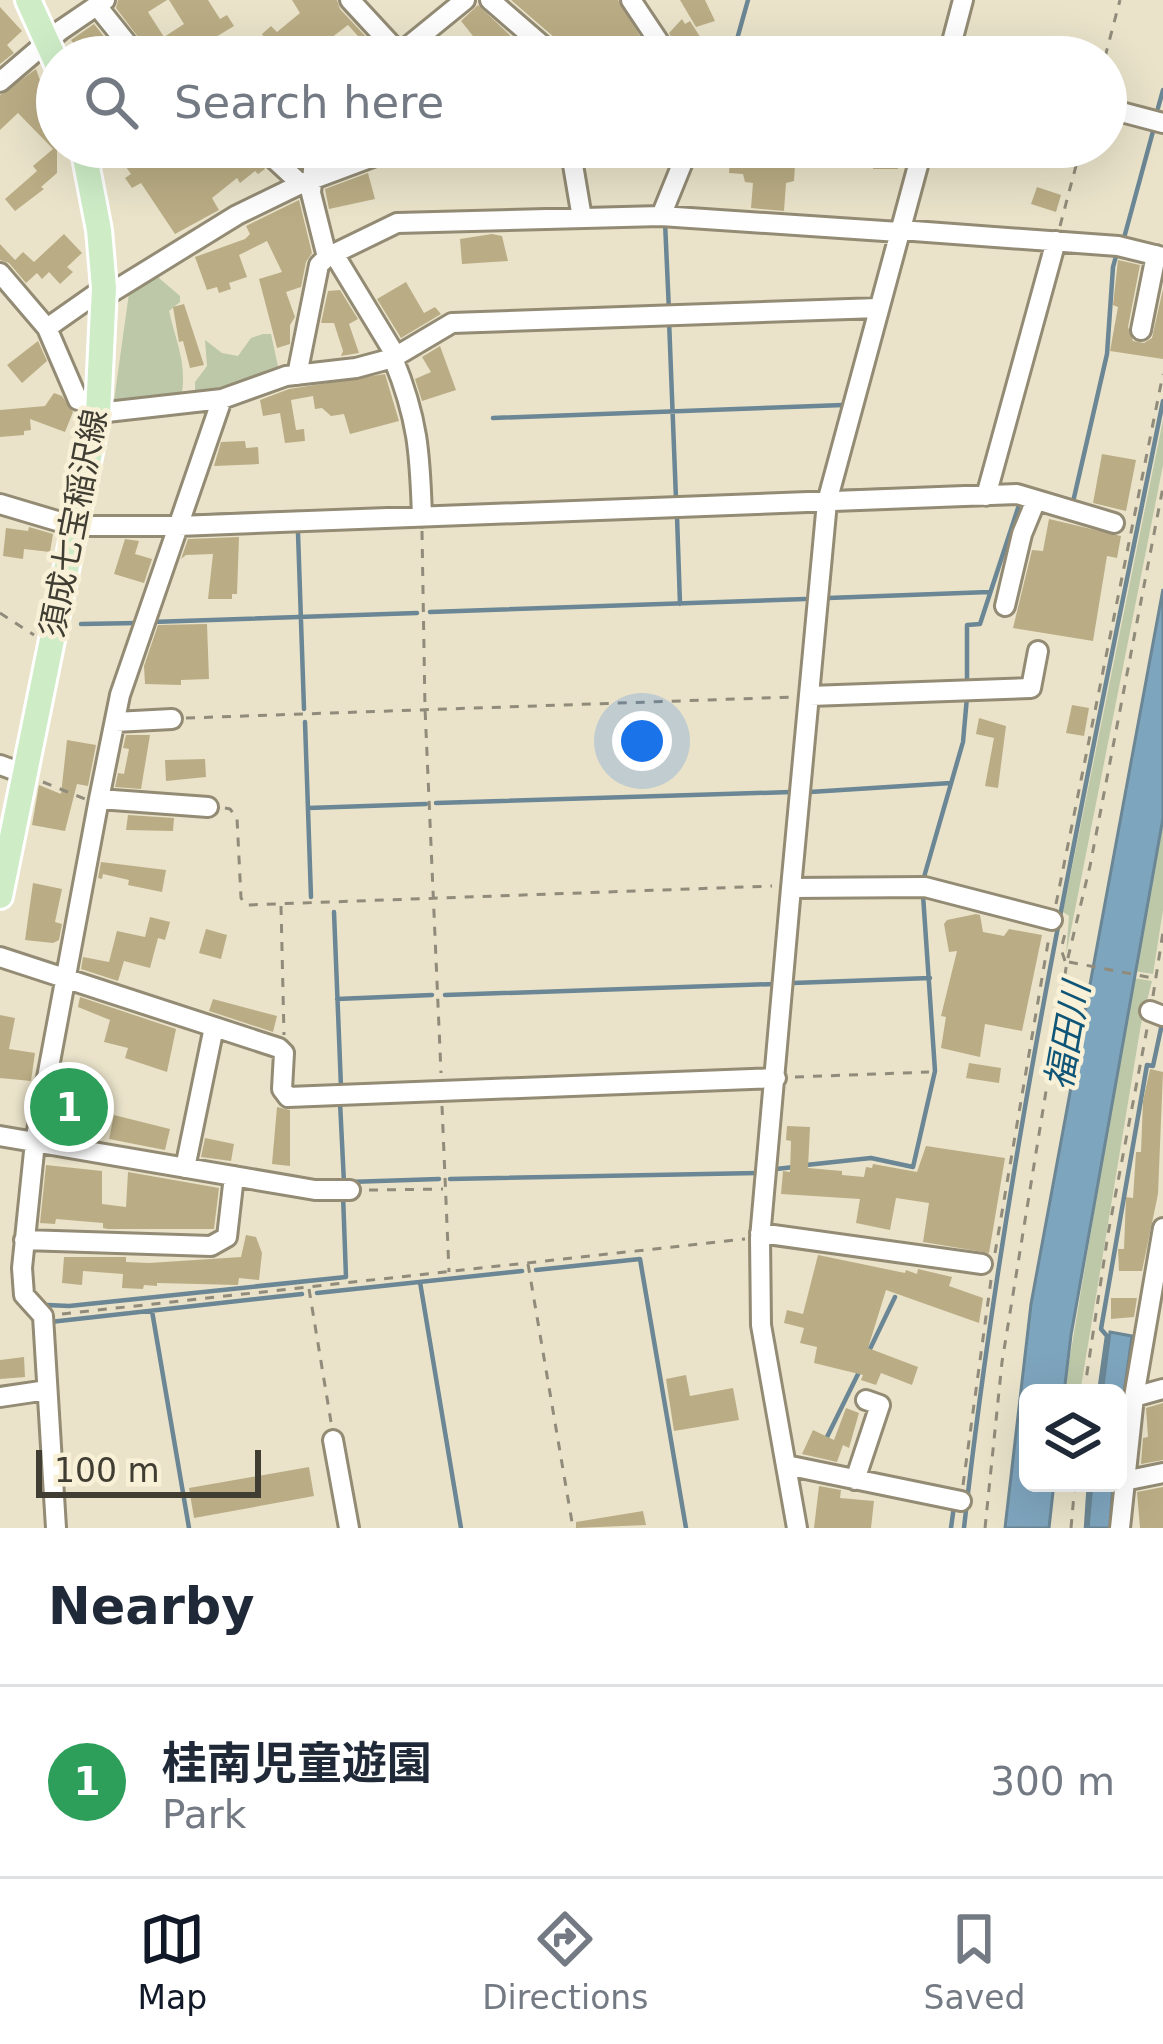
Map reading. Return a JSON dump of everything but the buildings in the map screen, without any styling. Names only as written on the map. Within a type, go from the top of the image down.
[{"type":"main road","points":[[28,0],[45,36]]},
{"type":"main road","name":"須成七宝稲沢線","points":[[0,896],[98,408],[104,292],[87,168]]},
{"type":"street","points":[[350,0],[386,36]]},
{"type":"street","points":[[424,36],[465,0]]},
{"type":"street","points":[[490,0],[528,36]]},
{"type":"street","points":[[632,0],[655,36]]},
{"type":"street","points":[[954,36],[963,0]]},
{"type":"street","points":[[68,36],[101,3],[124,36]]},
{"type":"street","points":[[0,82],[36,61]]},
{"type":"street","points":[[1127,114],[1163,123]]},
{"type":"street","points":[[289,168],[307,181]]},
{"type":"street","points":[[310,168],[307,181],[330,256],[394,357],[413,406],[420,442],[422,517]]},
{"type":"street","points":[[47,328],[237,215],[342,168]]},
{"type":"street","points":[[574,168],[582,218]]},
{"type":"street","points":[[661,216],[680,168]]},
{"type":"street","points":[[797,1528],[761,1325],[760,1235],[827,502],[917,168]]},
{"type":"street","points":[[296,375],[319,265],[398,223],[661,216],[1118,246],[1160,256],[1141,330]]},
{"type":"street","points":[[986,496],[1056,241]]},
{"type":"street","points":[[0,273],[47,328],[78,400],[98,408],[222,399],[296,375],[356,368],[394,357],[452,323],[878,308]]},
{"type":"street","points":[[56,1528],[42,1391],[43,1316],[24,1295],[22,1268],[34,1142],[120,695],[222,399]]},
{"type":"street","points":[[4,511],[74,526],[178,526],[986,496],[1027,497],[1114,523]]},
{"type":"street","points":[[1005,606],[1027,497]]},
{"type":"street","points":[[810,696],[1031,688],[1038,651]]},
{"type":"street","points":[[115,722],[172,719]]},
{"type":"street","points":[[0,765],[25,774]]},
{"type":"street","points":[[98,801],[208,808]]},
{"type":"street","points":[[792,887],[925,887],[1060,921]]},
{"type":"street","points":[[0,957],[279,1048],[284,1053],[282,1089],[288,1097],[776,1078]]},
{"type":"street","points":[[185,1168],[214,1027]]},
{"type":"street","points":[[0,1136],[315,1190],[350,1190]]},
{"type":"street","points":[[25,1240],[211,1246],[227,1238],[234,1176]]},
{"type":"street","points":[[1127,1455],[1163,1228]]},
{"type":"street","points":[[760,1235],[990,1264]]},
{"type":"street","points":[[0,1270],[22,1268]]},
{"type":"street","points":[[1134,1396],[1163,1389]]},
{"type":"street","points":[[0,1397],[42,1391]]},
{"type":"street","points":[[855,1480],[880,1405],[866,1400]]},
{"type":"street","points":[[333,1440],[349,1528]]},
{"type":"street","points":[[786,1466],[961,1501]]},
{"type":"street","points":[[1127,1480],[1163,1474]]},
{"type":"street","points":[[1120,1528],[1123,1492]]},
{"type":"path","points":[[1111,36],[1120,0]]},
{"type":"path","points":[[1056,241],[1075,168]]},
{"type":"path","points":[[961,1501],[990,1264],[1163,374]]},
{"type":"path","points":[[985,1528],[1002,1362],[1069,962],[1163,487]]},
{"type":"path","points":[[422,517],[425,708],[449,1272]]},
{"type":"path","points":[[0,613],[50,641]]},
{"type":"path","points":[[172,719],[810,696]]},
{"type":"path","points":[[25,774],[98,801]]},
{"type":"path","points":[[208,808],[230,809],[237,818],[241,898],[246,905],[792,887]]},
{"type":"path","points":[[281,904],[284,1053]]},
{"type":"path","points":[[1060,921],[1061,949],[1069,962],[1154,978]]},
{"type":"path","points":[[1085,1384],[1108,1234],[1156,1014],[1154,978],[1163,932]]},
{"type":"path","points":[[776,1078],[929,1072]]},
{"type":"path","points":[[350,1190],[445,1189]]},
{"type":"path","points":[[43,1316],[760,1235]]},
{"type":"path","points":[[528,1264],[573,1528]]},
{"type":"path","points":[[309,1288],[333,1440]]},
{"type":"path","points":[[1071,1528],[1075,1492]]},
{"type":"green space","points":[[152,272],[180,296],[169,311],[182,366],[180,401],[113,408],[130,286]]},
{"type":"green space","points":[[271,334],[279,371],[195,394],[195,382],[207,366],[205,340],[222,353],[238,356],[251,338]]},
{"type":"green space","points":[[1163,420],[1163,465],[1066,955],[1069,916],[1063,912]]},
{"type":"green space","points":[[1163,818],[1163,910],[1153,974],[1134,971]]},
{"type":"green space","points":[[1133,978],[1152,981],[1081,1384],[1065,1384]]},
{"type":"green space","points":[[55,1073],[96,1082],[82,1145],[49,1139],[44,1132]]},
{"type":"water","points":[[1163,589],[1163,818],[1065,1384],[1022,1384],[1031,1304]]},
{"type":"water","points":[[1110,1332],[1132,1336],[1125,1384],[1103,1384]]},
{"type":"water","points":[[1019,1407],[1019,1492],[1053,1492],[1049,1528],[1005,1528]]},
{"type":"water","points":[[1091,1492],[1112,1492],[1110,1528],[1088,1528]]},
{"type":"waterway","points":[[738,36],[748,0]]},
{"type":"waterway","points":[[1158,108],[1163,90]]},
{"type":"waterway","points":[[1124,238],[1155,124]]},
{"type":"waterway","points":[[665,222],[669,311]]},
{"type":"waterway","points":[[1073,502],[1107,354],[1118,249]]},
{"type":"waterway","points":[[669,320],[676,499]]},
{"type":"waterway","name":"福田川","points":[[964,1528],[1026,1103],[1163,401]]},
{"type":"waterway","points":[[493,418],[843,405]]},
{"type":"waterway","points":[[845,491],[947,488]]},
{"type":"waterway","points":[[967,685],[967,625],[980,624],[1019,505]]},
{"type":"waterway","points":[[190,516],[298,512]]},
{"type":"waterway","points":[[677,516],[680,604]]},
{"type":"waterway","points":[[298,533],[304,709]]},
{"type":"waterway","points":[[828,598],[989,592]]},
{"type":"waterway","points":[[430,612],[805,599]]},
{"type":"waterway","points":[[152,622],[417,613]]},
{"type":"waterway","points":[[81,624],[138,623]]},
{"type":"waterway","points":[[924,877],[963,742],[967,697]]},
{"type":"waterway","points":[[305,722],[311,897]]},
{"type":"waterway","points":[[810,792],[951,783]]},
{"type":"waterway","points":[[436,803],[791,792]]},
{"type":"waterway","points":[[308,808],[426,804]]},
{"type":"waterway","points":[[806,1165],[871,1158],[913,1167],[935,1071],[923,895]]},
{"type":"waterway","points":[[334,912],[341,1087]]},
{"type":"waterway","points":[[793,983],[930,978]]},
{"type":"waterway","points":[[445,995],[774,984]]},
{"type":"waterway","points":[[337,999],[432,995]]},
{"type":"waterway","points":[[1100,1384],[1107,1336],[1101,1329],[1147,1065],[1153,1066],[1163,1019]]},
{"type":"waterway","points":[[340,1102],[344,1183]]},
{"type":"waterway","points":[[776,1169],[794,1167]]},
{"type":"waterway","points":[[450,1179],[758,1173]]},
{"type":"waterway","points":[[349,1182],[439,1179]]},
{"type":"waterway","points":[[47,1305],[346,1277],[343,1195]]},
{"type":"waterway","points":[[536,1270],[640,1259],[686,1528]]},
{"type":"waterway","points":[[317,1293],[522,1271]]},
{"type":"waterway","points":[[420,1282],[461,1528]]},
{"type":"waterway","points":[[50,1322],[302,1294]]},
{"type":"waterway","points":[[869,1351],[895,1297]]},
{"type":"waterway","points":[[152,1311],[189,1528]]},
{"type":"waterway","points":[[827,1437],[859,1372]]},
{"type":"waterway","points":[[1086,1528],[1088,1492]]},
{"type":"waterway","points":[[951,1528],[954,1506]]},
{"type":"place","name":"桂南児童遊園","points":[[69,1107]]}]
